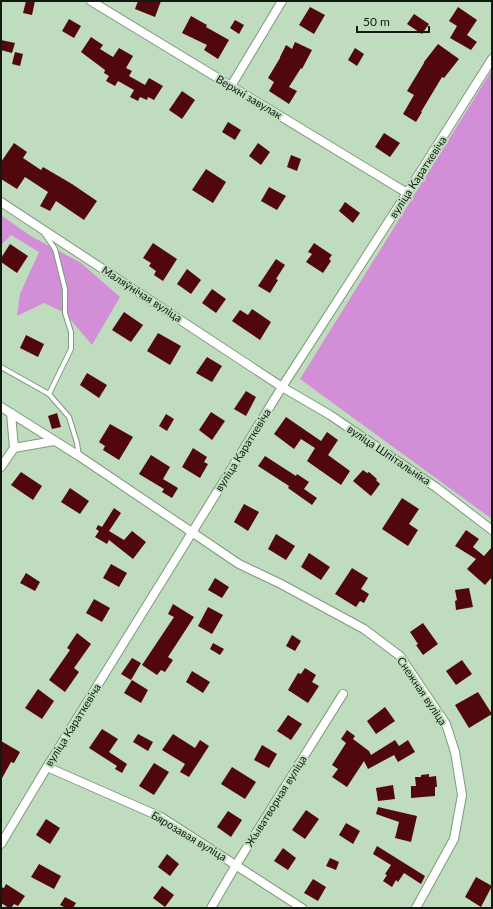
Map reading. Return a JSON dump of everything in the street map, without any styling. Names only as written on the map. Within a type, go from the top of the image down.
[{"type":"street","name":"Верхні завулак","points":[[91,1],[103,4],[231,86],[407,193]]},
{"type":"street","points":[[231,86],[282,1]]},
{"type":"street","name":"вуліца Караткевіча","points":[[1,844],[282,387],[492,60]]},
{"type":"street","name":"Маляўнічая вуліца","points":[[1,202],[282,387]]},
{"type":"street","name":"вуліца Шпітальніка","points":[[282,387],[330,415],[431,483],[492,530]]},
{"type":"street","points":[[1,407],[79,456],[192,532]]},
{"type":"street","points":[[1,467],[14,448],[11,414]]},
{"type":"street","points":[[14,448],[54,440]]},
{"type":"street","name":"Снежная вуліца","points":[[192,532],[239,564],[281,584],[364,628],[400,656],[446,724],[455,752],[462,796],[454,839],[416,908]]},
{"type":"street","name":"Жыватворная вуліца","points":[[211,908],[236,865],[343,694]]},
{"type":"street","name":"Бярозавая вуліца","points":[[47,767],[161,817],[302,908]]},
{"type":"lane","points":[[41,228],[55,249],[65,289],[65,313],[71,332],[71,349],[49,394]]},
{"type":"lane","points":[[1,368],[49,394],[69,417],[77,443],[79,456]]},
{"type":"shaded area","points":[[492,70],[492,519],[300,379]]},
{"type":"shaded area","points":[[1,215],[29,235],[81,263],[120,297],[92,345],[65,313],[44,303],[17,316],[20,294],[39,252],[11,235],[1,245]]},
{"type":"building","points":[[26,1],[35,1],[32,15],[23,13]]},
{"type":"building","points":[[138,1],[161,1],[155,17],[135,9]]},
{"type":"building","points":[[310,7],[325,15],[314,34],[299,25]]},
{"type":"building","points":[[458,7],[477,20],[467,35],[477,42],[471,50],[450,38],[457,26],[449,21]]},
{"type":"building","points":[[414,14],[429,24],[422,34],[407,24]]},
{"type":"building","points":[[191,16],[207,25],[206,27],[229,40],[218,59],[204,50],[207,45],[182,33]]},
{"type":"building","points":[[69,19],[81,26],[74,38],[62,31]]},
{"type":"building","points":[[235,20],[244,25],[239,34],[230,28]]},
{"type":"building","points":[[91,37],[103,45],[100,49],[113,57],[119,48],[133,56],[126,68],[132,71],[129,76],[145,85],[149,78],[163,86],[154,100],[148,97],[147,100],[140,97],[138,101],[130,97],[134,90],[118,81],[115,86],[106,81],[109,76],[104,73],[105,70],[81,52]]},
{"type":"building","points":[[1,40],[15,43],[12,53],[1,50]]},
{"type":"building","points":[[295,42],[312,50],[302,69],[301,68],[289,87],[297,91],[289,104],[269,91],[274,82],[268,78],[286,45],[292,49]]},
{"type":"building","points":[[438,44],[459,59],[444,78],[442,77],[416,122],[403,114],[414,95],[407,91],[424,62]]},
{"type":"building","points":[[355,48],[364,54],[357,66],[348,60]]},
{"type":"building","points":[[15,52],[23,54],[20,66],[12,64]]},
{"type":"building","points":[[182,91],[195,100],[182,119],[169,110]]},
{"type":"building","points":[[228,122],[241,130],[235,140],[222,132]]},
{"type":"building","points":[[384,133],[400,143],[390,157],[375,147]]},
{"type":"building","points":[[14,143],[27,152],[23,158],[41,170],[43,167],[97,201],[84,220],[56,201],[50,211],[40,206],[48,192],[25,177],[17,189],[1,179],[1,162]]},
{"type":"building","points":[[258,143],[270,152],[261,165],[249,156]]},
{"type":"building","points":[[291,155],[301,159],[297,171],[287,167]]},
{"type":"building","points":[[206,169],[226,182],[213,203],[192,190]]},
{"type":"building","points":[[269,187],[286,196],[277,210],[261,201]]},
{"type":"building","points":[[345,202],[360,213],[353,223],[339,211]]},
{"type":"building","points":[[153,243],[177,259],[163,281],[154,275],[156,271],[149,266],[151,263],[143,258]]},
{"type":"building","points":[[314,243],[332,255],[329,259],[331,261],[323,273],[306,262],[312,254],[308,252]]},
{"type":"building","points":[[10,244],[28,256],[17,273],[1,262],[1,258]]},
{"type":"building","points":[[276,259],[285,265],[276,279],[278,280],[270,293],[258,286]]},
{"type":"building","points":[[187,269],[201,280],[191,294],[177,284]]},
{"type":"building","points":[[212,289],[226,299],[216,313],[202,303]]},
{"type":"building","points":[[252,309],[271,322],[260,340],[232,321],[240,310],[248,315]]},
{"type":"building","points":[[124,312],[143,325],[131,342],[112,330]]},
{"type":"building","points":[[158,333],[181,346],[170,365],[147,351]]},
{"type":"building","points":[[26,335],[44,344],[38,357],[20,348]]},
{"type":"building","points":[[207,357],[222,366],[212,382],[196,373]]},
{"type":"building","points":[[87,373],[107,385],[99,398],[80,385]]},
{"type":"building","points":[[246,391],[256,397],[246,416],[234,409]]},
{"type":"building","points":[[211,412],[225,421],[212,440],[199,430]]},
{"type":"building","points":[[57,413],[61,427],[52,429],[48,416]]},
{"type":"building","points":[[166,414],[174,419],[167,431],[159,426]]},
{"type":"building","points":[[286,417],[321,441],[327,432],[338,440],[328,455],[350,471],[341,485],[307,461],[315,448],[301,439],[294,449],[274,434]]},
{"type":"building","points":[[110,424],[133,437],[119,460],[103,450],[105,446],[99,442]]},
{"type":"building","points":[[193,448],[207,457],[204,462],[208,464],[200,478],[182,467]]},
{"type":"building","points":[[151,455],[170,467],[163,479],[178,488],[172,498],[162,492],[164,489],[139,474]]},
{"type":"building","points":[[265,456],[296,476],[297,474],[309,482],[304,489],[317,498],[312,505],[288,488],[289,486],[258,466]]},
{"type":"building","points":[[363,470],[367,473],[369,472],[380,484],[371,496],[353,481]]},
{"type":"building","points":[[21,472],[42,486],[33,500],[11,485]]},
{"type":"building","points":[[70,488],[89,501],[80,514],[61,502]]},
{"type":"building","points":[[402,498],[419,509],[409,524],[418,530],[408,546],[382,529]]},
{"type":"building","points":[[244,504],[259,512],[248,531],[234,522]]},
{"type":"building","points":[[114,508],[121,513],[109,531],[124,540],[132,531],[146,542],[133,559],[109,540],[107,544],[95,537],[99,531],[96,529],[98,525],[102,527]]},
{"type":"building","points":[[466,530],[479,539],[473,547],[484,556],[492,547],[492,577],[485,585],[467,569],[476,559],[455,546]]},
{"type":"building","points":[[276,534],[295,546],[286,560],[268,549]]},
{"type":"building","points":[[309,553],[330,567],[321,580],[301,567]]},
{"type":"building","points":[[111,564],[127,573],[119,587],[103,578]]},
{"type":"building","points":[[352,568],[368,578],[361,589],[369,594],[364,603],[360,601],[356,607],[335,594]]},
{"type":"building","points":[[26,573],[40,582],[35,591],[20,583]]},
{"type":"building","points":[[215,578],[229,587],[222,598],[208,590]]},
{"type":"building","points":[[469,588],[473,607],[456,610],[455,601],[457,600],[455,590]]},
{"type":"building","points":[[94,599],[110,608],[102,622],[86,613]]},
{"type":"building","points":[[173,604],[194,617],[168,657],[173,660],[165,672],[161,670],[157,675],[142,665],[174,617],[168,614]]},
{"type":"building","points":[[208,607],[223,615],[212,634],[198,626]]},
{"type":"building","points":[[423,623],[438,644],[423,655],[410,632]]},
{"type":"building","points":[[77,633],[91,644],[74,668],[79,672],[65,692],[49,680],[70,650],[67,648]]},
{"type":"building","points":[[292,635],[301,641],[295,651],[286,646]]},
{"type":"building","points":[[213,643],[224,649],[220,655],[210,649]]},
{"type":"building","points":[[132,658],[141,663],[131,680],[121,674]]},
{"type":"building","points":[[462,660],[472,674],[456,685],[446,671]]},
{"type":"building","points":[[305,668],[316,675],[312,682],[319,686],[308,703],[288,690],[298,673],[301,674]]},
{"type":"building","points":[[192,671],[210,682],[203,693],[186,682]]},
{"type":"building","points":[[132,680],[148,690],[141,703],[124,693]]},
{"type":"building","points":[[38,689],[54,701],[42,719],[25,708]]},
{"type":"building","points":[[478,692],[492,714],[469,728],[455,705]]},
{"type":"building","points":[[385,707],[395,721],[376,734],[367,721]]},
{"type":"building","points":[[288,715],[302,724],[291,740],[277,731]]},
{"type":"building","points":[[102,729],[118,739],[109,752],[127,764],[122,773],[115,769],[117,766],[89,748]]},
{"type":"building","points":[[347,730],[355,736],[353,739],[369,751],[371,755],[395,740],[399,746],[408,740],[415,752],[398,762],[394,755],[368,769],[364,761],[347,787],[332,777],[338,769],[332,765],[346,743],[341,739]]},
{"type":"building","points":[[138,734],[153,742],[148,751],[133,742]]},
{"type":"building","points":[[173,734],[195,748],[200,740],[209,746],[189,777],[180,772],[185,764],[162,750]]},
{"type":"building","points":[[1,741],[20,752],[14,763],[11,762],[1,780]]},
{"type":"building","points":[[262,745],[277,754],[269,768],[254,760]]},
{"type":"building","points":[[154,763],[169,772],[154,795],[139,786]]},
{"type":"building","points":[[232,767],[256,782],[245,799],[221,784]]},
{"type":"building","points":[[429,774],[429,777],[436,776],[437,787],[435,787],[435,796],[411,798],[411,786],[416,786],[415,777],[421,777],[421,775]]},
{"type":"building","points":[[393,785],[395,799],[378,801],[376,788]]},
{"type":"building","points":[[378,807],[417,816],[411,842],[395,838],[399,822],[376,814]]},
{"type":"building","points":[[306,810],[319,819],[305,839],[292,830]]},
{"type":"building","points":[[228,811],[242,820],[231,837],[217,827]]},
{"type":"building","points":[[46,819],[60,828],[50,844],[36,835]]},
{"type":"building","points":[[346,823],[360,831],[353,844],[339,835]]},
{"type":"building","points":[[377,846],[425,876],[421,884],[404,873],[398,882],[396,880],[392,887],[383,881],[387,875],[385,874],[391,865],[373,854]]},
{"type":"building","points":[[283,848],[296,858],[288,870],[274,861]]},
{"type":"building","points":[[167,854],[179,864],[170,876],[158,867]]},
{"type":"building","points":[[330,858],[339,862],[336,870],[326,866]]},
{"type":"building","points":[[39,864],[61,876],[54,889],[31,877]]},
{"type":"building","points":[[476,877],[492,886],[481,907],[465,897]]},
{"type":"building","points":[[313,879],[326,887],[318,901],[304,893]]},
{"type":"building","points":[[6,884],[25,896],[18,906],[14,904],[11,908],[9,908],[1,903],[1,887],[4,888]]},
{"type":"building","points":[[162,886],[174,895],[165,907],[153,898]]},
{"type":"building","points":[[65,897],[76,903],[73,908],[66,908],[60,905]]}]
